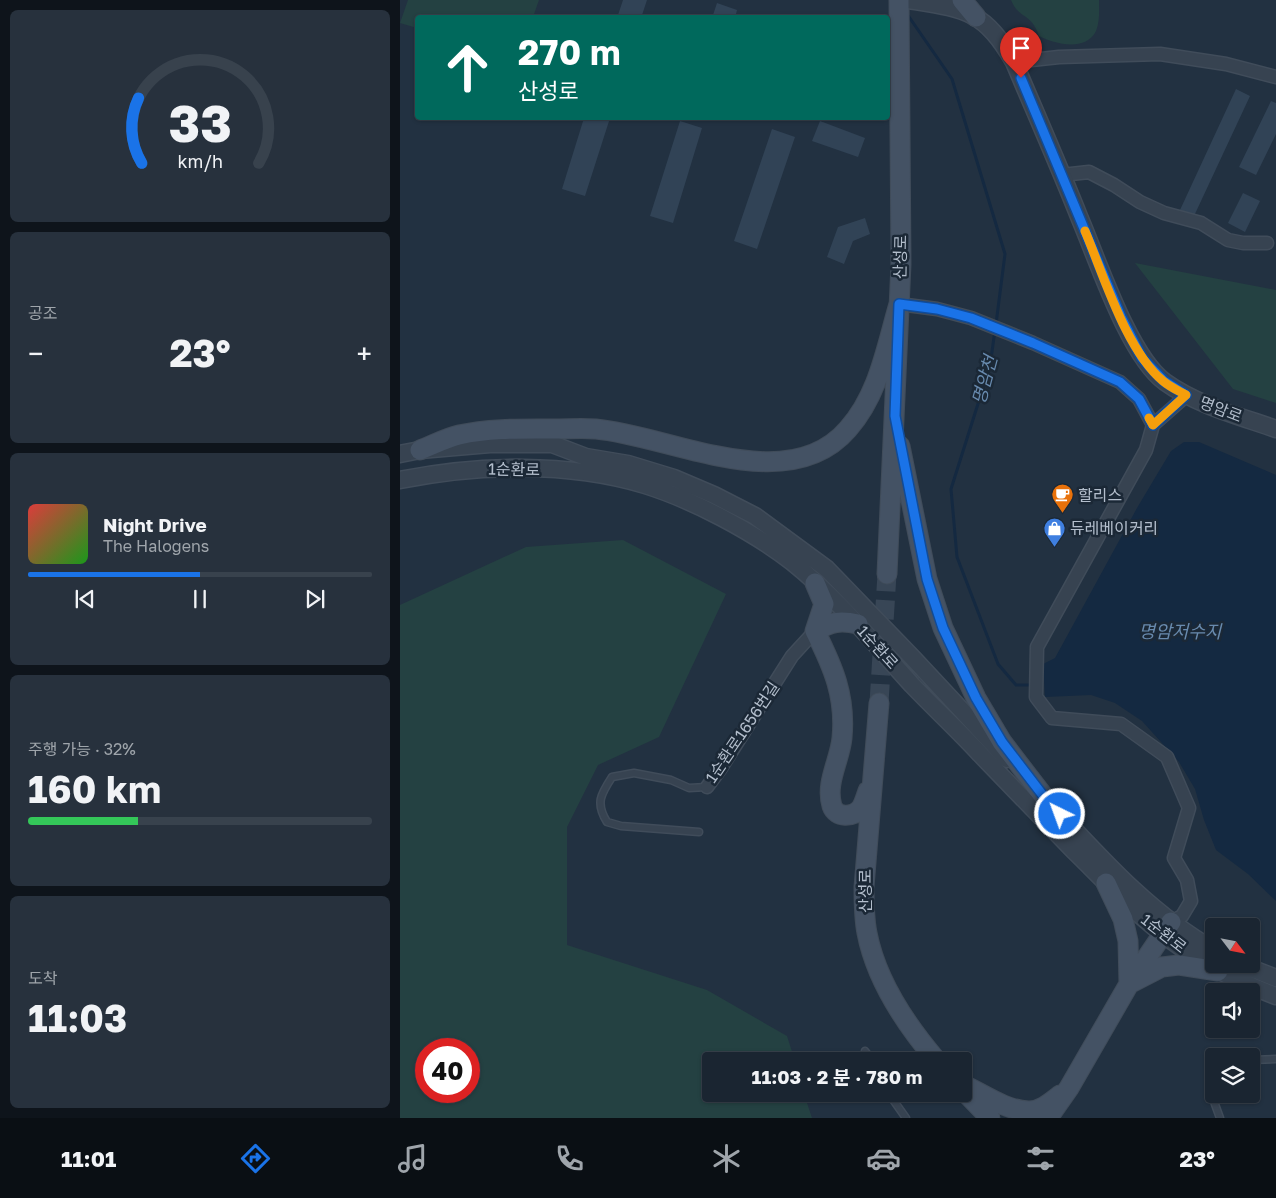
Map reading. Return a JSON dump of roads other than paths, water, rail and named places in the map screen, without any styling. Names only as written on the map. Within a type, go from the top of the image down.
[{"type":"main road","name":"산성로","points":[[887,574],[901,254],[899,0]]},
{"type":"main road","points":[[962,0],[976,17]]},
{"type":"main road","points":[[420,450],[459,435],[515,429],[595,429],[646,438],[732,460],[767,464],[796,460],[826,448],[847,431],[863,410],[874,391],[899,304]]},
{"type":"main road","points":[[895,416],[927,579],[943,628],[976,698],[1002,742],[1048,802]]},
{"type":"main road","points":[[815,583],[824,604],[815,631],[840,687],[843,713],[842,738],[831,783],[833,808],[839,814],[847,816],[861,808],[874,778]]},
{"type":"main road","points":[[815,631],[830,622],[844,621],[858,624]]},
{"type":"main road","name":"산성로","points":[[880,703],[864,887],[867,934],[879,969],[894,1000],[930,1052]]},
{"type":"main road","points":[[1106,883],[1123,919],[1128,941],[1129,984]]},
{"type":"main road","points":[[1053,1118],[1129,984],[1167,928]]},
{"type":"main road","points":[[1129,984],[1162,967],[1179,965],[1205,969]]},
{"type":"main road","points":[[972,1089],[999,1102],[1030,1111],[1051,1103],[1069,1088]]},
{"type":"main road","points":[[1048,1118],[1069,1088]]},
{"type":"main road","points":[[972,1099],[990,1118]]},
{"type":"street","name":"명암로","points":[[909,0],[945,6],[976,17],[989,26],[1001,39],[1014,62],[1121,317],[1142,358],[1164,381],[1186,395],[1276,429]]},
{"type":"street","points":[[1014,62],[1059,57],[1160,54],[1226,64],[1276,77]]},
{"type":"street","points":[[1062,175],[1089,172],[1164,214],[1201,223],[1228,240],[1243,243],[1267,243]]},
{"type":"street","points":[[899,304],[937,309],[971,318],[1120,382],[1139,399],[1153,425]]},
{"type":"street","points":[[1167,928],[1182,916],[1191,901],[1187,880],[1174,858],[1189,808],[1167,757],[1121,724],[1052,718],[1036,697],[1036,647],[1146,450],[1153,425],[1186,395]]},
{"type":"street","name":"1순환로","points":[[400,454],[420,450],[490,444],[552,444],[586,456],[628,464],[674,478],[714,495],[755,516],[827,569],[1167,928],[1205,946]]},
{"type":"street","name":"1순환로","points":[[400,480],[479,468],[544,469],[598,475],[645,485],[696,506],[744,530],[791,562],[858,624],[913,686],[1106,883],[1167,928],[1205,960]]},
{"type":"street","name":"1순환로1656번길","points":[[707,787],[792,656],[815,631]]},
{"type":"street","points":[[1260,972],[1276,978]]},
{"type":"street","name":"1순환로","points":[[1223,973],[1276,996]]},
{"type":"lane","name":"1순환로1656번길","points":[[699,832],[621,826],[607,822],[600,810],[601,793],[612,777],[634,772],[671,780],[690,788],[707,787]]},
{"type":"lane","points":[[1260,1060],[1276,1059]]},
{"type":"lane","points":[[895,1102],[906,1118]]},
{"type":"lane","points":[[1215,1103],[1220,1118]]},
{"type":"water","name":"명암저수지","points":[[1184,442],[1199,442],[1276,475],[1276,901],[1248,874],[1216,850],[1204,820],[1195,789],[1179,762],[1142,721],[1115,703],[1091,695],[1045,697],[1043,664],[1055,658],[1137,508],[1171,451]]},
{"type":"waterway","name":"명암천","points":[[907,14],[952,79],[1005,254],[996,324]]},
{"type":"waterway","name":"명암천","points":[[995,330],[990,366],[951,489],[957,557],[998,664],[1016,685],[1034,685]]},
{"type":"tunnel","points":[[879,703],[887,574]]},
{"type":"place","name":"할리스","points":[[1062,514]]},
{"type":"place","name":"듀레베이커리","points":[[1054,547]]}]
